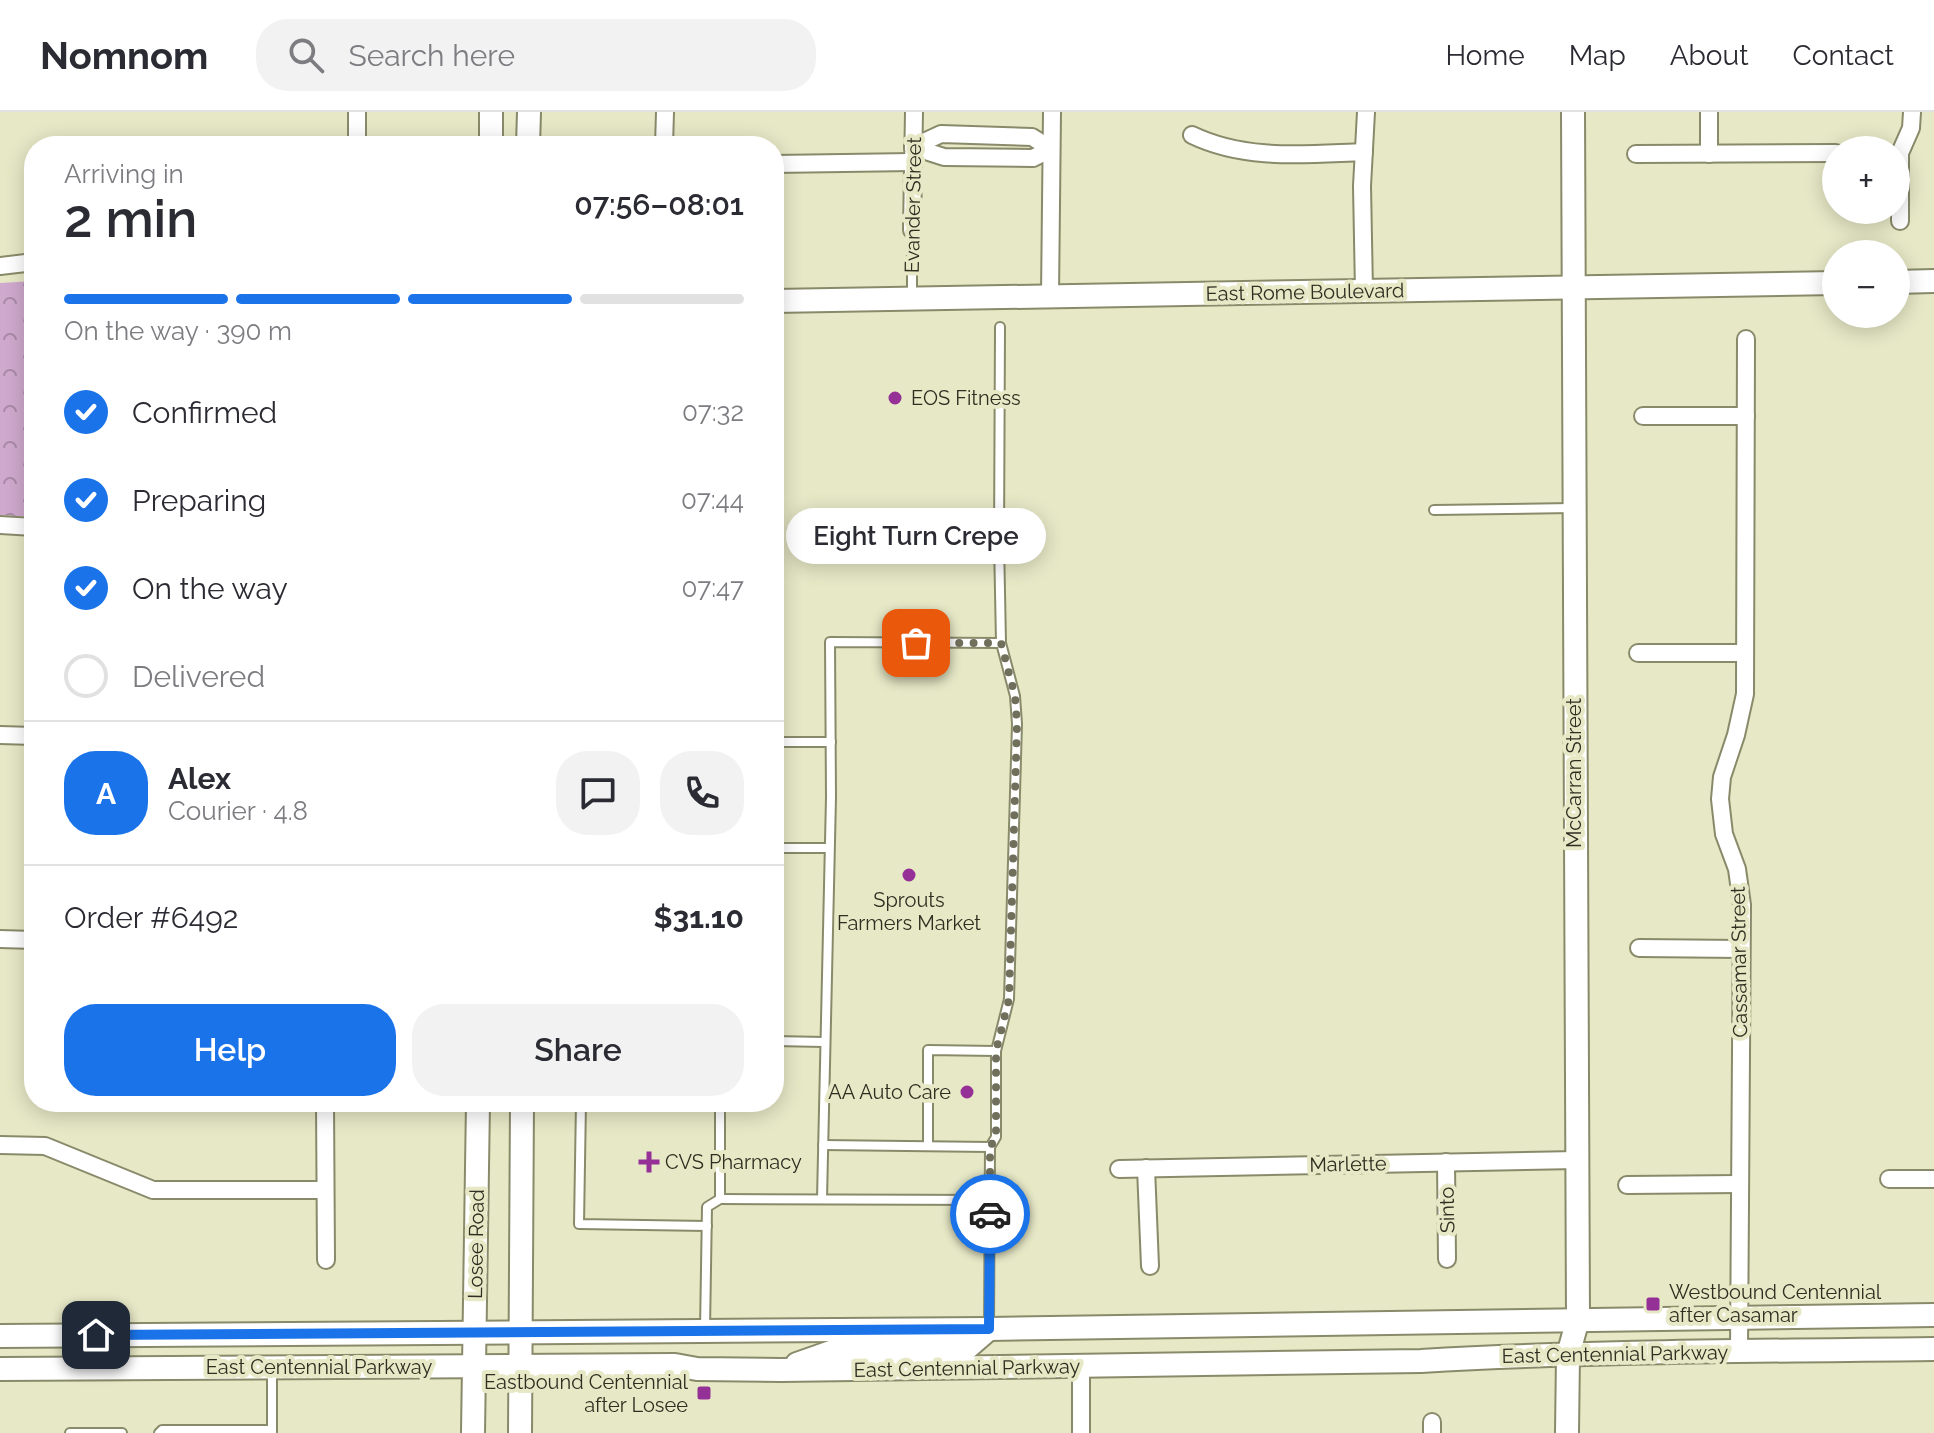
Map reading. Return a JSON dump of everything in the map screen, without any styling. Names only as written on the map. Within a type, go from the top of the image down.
[{"type":"main road","points":[[491,112],[491,136]]},
{"type":"main road","points":[[528,136],[529,112]]},
{"type":"main road","name":"McCarran Street","points":[[1567,1433],[1568,1355],[1578,1319],[1573,112]]},
{"type":"main road","points":[[1910,282],[1934,281]]},
{"type":"main road","name":"East Rome Boulevard","points":[[784,301],[1822,283]]},
{"type":"main road","name":"Losee Road","points":[[473,1433],[478,1112]]},
{"type":"main road","points":[[520,1433],[522,1112]]},
{"type":"main road","name":"East Centennial Parkway","points":[[0,1336],[989,1329],[1934,1315]]},
{"type":"main road","points":[[781,1370],[834,1351],[967,1348],[989,1329]]},
{"type":"main road","name":"East Centennial Parkway","points":[[0,1369],[675,1365],[697,1369],[781,1370],[1934,1349]]},
{"type":"street","points":[[357,112],[357,136]]},
{"type":"street","points":[[664,136],[665,112]]},
{"type":"street","name":"Evander Street","points":[[912,230],[914,112]]},
{"type":"street","points":[[1050,296],[1052,112]]},
{"type":"street","points":[[1364,291],[1366,112]]},
{"type":"street","points":[[1709,112],[1709,154]]},
{"type":"street","points":[[1907,136],[1912,112]]},
{"type":"street","points":[[913,155],[941,134],[1032,137],[1051,149]]},
{"type":"street","points":[[1192,135],[1214,146],[1248,153],[1364,152]]},
{"type":"street","points":[[784,163],[913,155],[1033,158],[1051,149]]},
{"type":"street","points":[[1636,154],[1822,153]]},
{"type":"street","points":[[0,266],[24,263]]},
{"type":"street","name":"Cassamar Street","points":[[1739,1351],[1742,905],[1737,869],[1724,834],[1720,799],[1722,777],[1745,694],[1746,339]]},
{"type":"street","points":[[1643,416],[1746,416]]},
{"type":"street","points":[[0,525],[24,526]]},
{"type":"street","points":[[1638,653],[1745,653]]},
{"type":"street","points":[[0,735],[24,736]]},
{"type":"street","points":[[0,939],[24,940]]},
{"type":"street","points":[[1639,948],[1741,949]]},
{"type":"street","points":[[325,1112],[326,1260]]},
{"type":"street","points":[[0,1145],[45,1146],[153,1190],[325,1190]]},
{"type":"street","name":"Marlette","points":[[1119,1169],[1577,1160]]},
{"type":"street","name":"Sinto","points":[[1446,1162],[1447,1259]]},
{"type":"street","points":[[1146,1168],[1150,1266]]},
{"type":"street","points":[[1889,1179],[1934,1179]]},
{"type":"street","points":[[1627,1185],[1740,1184]]},
{"type":"street","points":[[1081,1366],[1081,1433]]},
{"type":"lane","points":[[970,135],[970,157]]},
{"type":"lane","name":"Evander Street","points":[[912,230],[912,299]]},
{"type":"lane","points":[[989,1329],[990,1147],[996,1137],[996,1051],[1009,999],[1017,724],[1015,696],[1001,643],[1000,327]]},
{"type":"lane","points":[[1434,510],[1573,508]]},
{"type":"lane","points":[[822,1199],[831,742],[830,642],[1001,643]]},
{"type":"lane","points":[[784,742],[831,742]]},
{"type":"lane","points":[[784,848],[829,848]]},
{"type":"lane","points":[[784,1041],[824,1042]]},
{"type":"lane","points":[[928,1146],[928,1050],[996,1051]]},
{"type":"lane","points":[[581,1112],[579,1224],[707,1226]]},
{"type":"lane","points":[[720,1112],[720,1199]]},
{"type":"lane","points":[[823,1145],[990,1147]]},
{"type":"lane","points":[[705,1331],[707,1207],[720,1199],[990,1200]]},
{"type":"lane","points":[[159,1433],[162,1430],[272,1431],[272,1367]]},
{"type":"lane","points":[[70,1433],[122,1433]]},
{"type":"green space","points":[[24,282],[24,516],[0,515],[0,283]]},
{"type":"way so far","points":[[916,643],[1001,643],[1015,696],[1017,724],[1009,999],[996,1051],[996,1137],[990,1147],[990,1214]]},
{"type":"place","name":"EOS Fitness","points":[[895,398]]},
{"type":"place","name":"Eight Turn Crepe","points":[[916,643]]},
{"type":"place","name":"Sprouts Farmers Market","points":[[909,875]]},
{"type":"place","name":"AA Auto Care","points":[[967,1092]]},
{"type":"place","name":"CVS Pharmacy","points":[[649,1162]]},
{"type":"place","name":"Westbound Centennial after Casamar","points":[[1653,1304]]},
{"type":"place","name":"Eastbound Centennial after Losee","points":[[704,1393]]},
{"type":"route","points":[[96,1335],[989,1329],[990,1214]]}]
